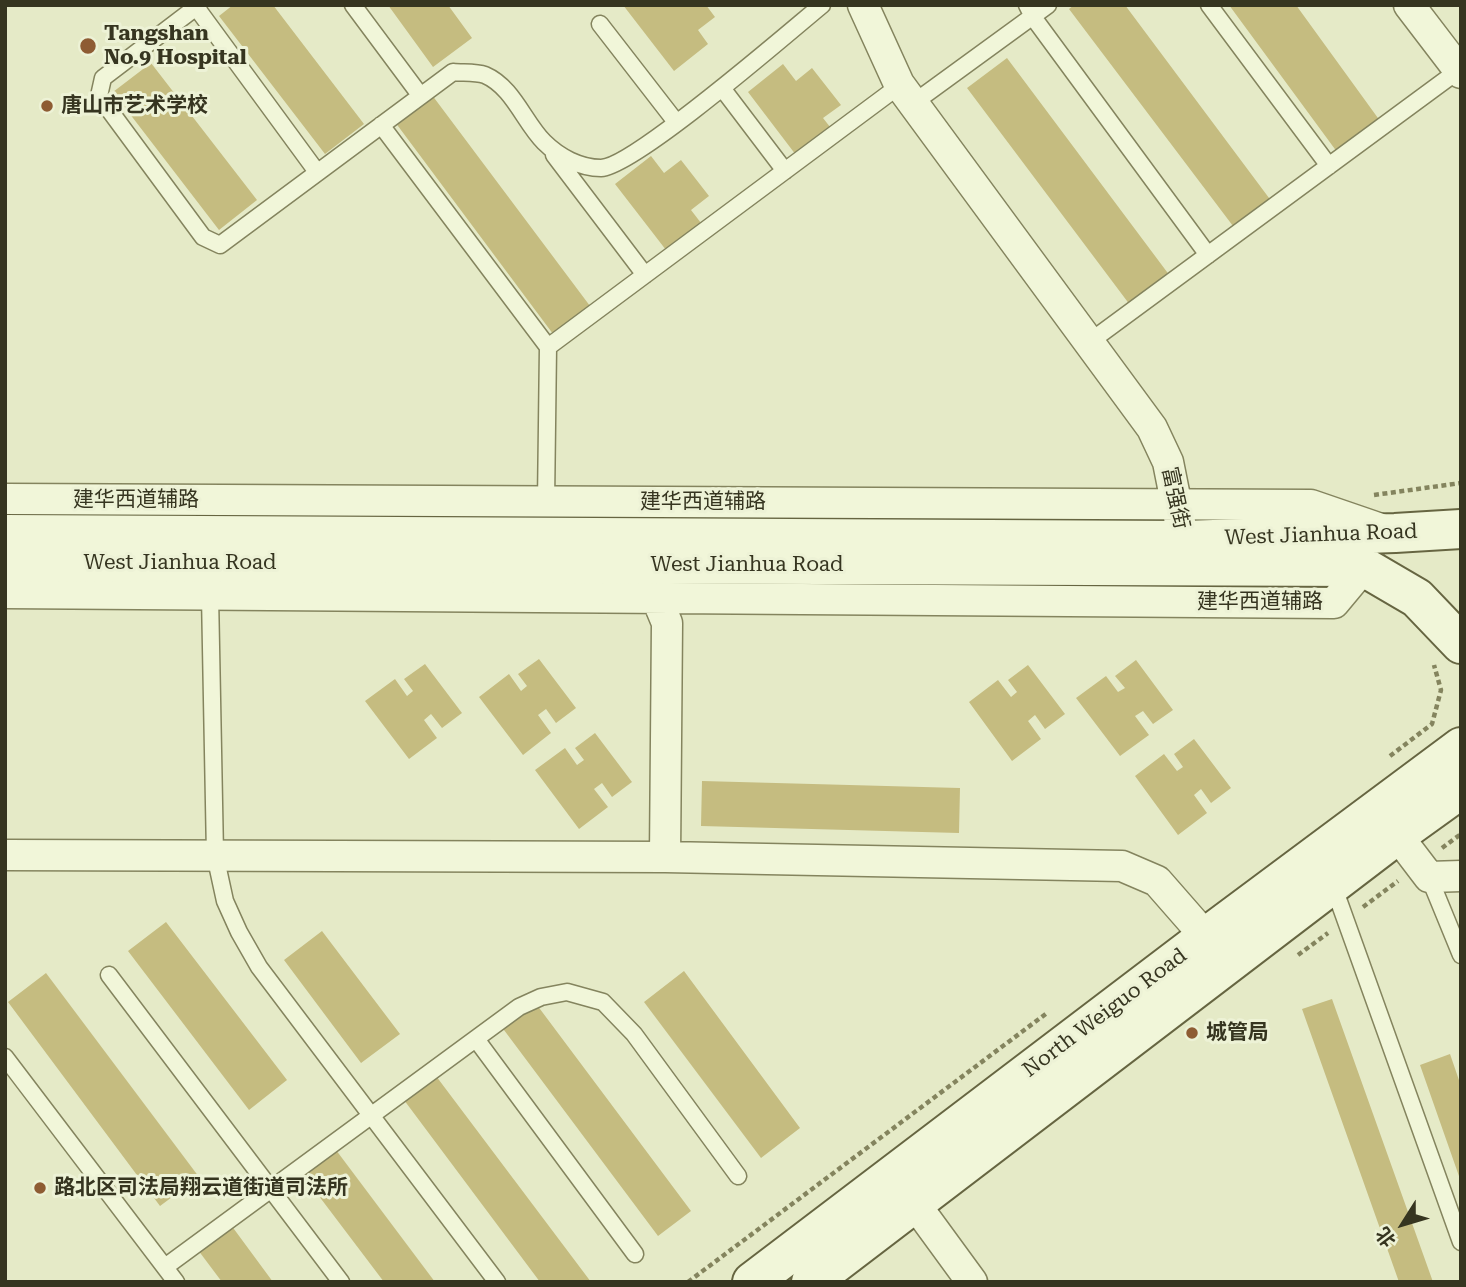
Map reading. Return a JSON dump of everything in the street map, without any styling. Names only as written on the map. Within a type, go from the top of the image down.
[{"type":"main road","name":"West Jianhua Road","points":[[5,534],[1182,516],[1395,533],[1461,529]]},
{"type":"main road","name":"West Jianhua Road","points":[[5,562],[1364,567],[1418,598],[1446,649]]},
{"type":"main road","name":"North Weiguo Road","points":[[752,1282],[1461,747]]},
{"type":"main road","name":"North Weiguo Road","points":[[811,1282],[1461,789]]},
{"type":"street","name":"富强街","points":[[863,5],[873,31],[908,88],[1152,428],[1168,462],[1182,516]]},
{"type":"street","name":"富强街","points":[[873,5],[908,88],[1161,427],[1176,459],[1182,516]]},
{"type":"street","points":[[1409,5],[1460,71]]},
{"type":"street","name":"建华西道辅路","points":[[5,499],[546,502],[1182,516]]},
{"type":"street","points":[[624,565],[657,599],[667,623],[665,857]]},
{"type":"street","name":"建华西道辅路","points":[[5,593],[1334,603],[1364,567]]},
{"type":"street","points":[[1397,835],[1429,877],[1461,876]]},
{"type":"street","points":[[5,855],[665,857],[1122,866],[1157,881],[1206,937]]},
{"type":"street","points":[[915,1204],[972,1282]]},
{"type":"lane","points":[[352,5],[420,95]]},
{"type":"lane","points":[[544,142],[574,164],[602,168],[625,160],[722,88],[822,5]]},
{"type":"lane","points":[[548,347],[785,171],[908,88],[1030,11],[1048,5]]},
{"type":"lane","points":[[1209,5],[1329,166]]},
{"type":"lane","points":[[317,172],[197,6],[103,78],[99,96],[202,237],[220,246],[453,72],[484,75],[502,87],[645,275]]},
{"type":"lane","points":[[1030,11],[1208,255]]},
{"type":"lane","points":[[600,24],[676,122]]},
{"type":"lane","points":[[1095,338],[1460,71]]},
{"type":"lane","points":[[722,88],[785,171]]},
{"type":"lane","points":[[380,125],[548,347],[546,502]]},
{"type":"lane","points":[[210,595],[215,855],[225,901],[259,967],[497,1282]]},
{"type":"lane","points":[[1429,877],[1461,955]]},
{"type":"lane","points":[[1333,885],[1461,1242]]},
{"type":"lane","points":[[109,975],[341,1282]]},
{"type":"lane","points":[[165,1267],[519,1007],[541,997],[566,992],[603,1002],[634,1034],[738,1176]]},
{"type":"lane","points":[[476,1039],[635,1254]]},
{"type":"lane","points":[[5,1057],[176,1282]]},
{"type":"path","points":[[1365,497],[1461,483]]},
{"type":"path","points":[[1388,757],[1432,724],[1441,690],[1446,649]]},
{"type":"path","points":[[688,1282],[1051,1010]]},
{"type":"building","points":[[233,5],[273,5],[364,124],[325,154],[219,16]]},
{"type":"building","points":[[388,5],[448,5],[472,38],[433,67]]},
{"type":"building","points":[[623,5],[706,5],[715,17],[698,30],[708,44],[674,71]]},
{"type":"building","points":[[1074,5],[1125,5],[1272,202],[1236,230],[1069,9]]},
{"type":"building","points":[[1229,5],[1296,5],[1383,125],[1340,156]]},
{"type":"building","points":[[1007,58],[1170,276],[1130,305],[967,88]]},
{"type":"building","points":[[151,63],[257,200],[219,230],[113,92]]},
{"type":"building","points":[[783,64],[796,81],[812,68],[841,105],[823,118],[834,132],[799,159],[748,92]]},
{"type":"building","points":[[432,95],[596,314],[559,342],[395,122]]},
{"type":"building","points":[[651,156],[664,173],[681,160],[709,196],[691,210],[701,223],[666,250],[615,184]]},
{"type":"building","points":[[539,659],[576,708],[556,723],[546,709],[538,715],[551,733],[523,755],[479,697],[509,674],[521,691],[527,686],[518,674]]},
{"type":"building","points":[[1136,660],[1173,710],[1153,724],[1143,711],[1135,716],[1149,735],[1120,756],[1076,698],[1106,676],[1118,692],[1125,688],[1115,676]]},
{"type":"building","points":[[425,664],[462,713],[442,728],[431,714],[424,720],[437,738],[409,759],[365,701],[395,679],[407,696],[413,691],[404,679]]},
{"type":"building","points":[[1028,665],[1065,714],[1045,729],[1035,715],[1028,721],[1041,739],[1012,761],[969,702],[998,680],[1011,697],[1017,692],[1008,680]]},
{"type":"building","points":[[595,733],[632,782],[612,797],[602,783],[594,789],[608,807],[579,829],[535,770],[565,748],[577,765],[584,760],[575,748]]},
{"type":"building","points":[[1194,739],[1231,788],[1211,803],[1201,789],[1194,795],[1207,813],[1178,835],[1135,776],[1164,754],[1177,771],[1183,767],[1174,754]]},
{"type":"building","points":[[702,781],[960,788],[959,833],[701,826]]},
{"type":"building","points":[[166,922],[287,1080],[249,1110],[128,951]]},
{"type":"building","points":[[322,931],[400,1034],[361,1063],[284,960]]},
{"type":"building","points":[[684,971],[800,1128],[761,1158],[644,1002]]},
{"type":"building","points":[[46,973],[199,1177],[160,1206],[8,1002]]},
{"type":"building","points":[[1332,999],[1433,1282],[1399,1282],[1302,1009]]},
{"type":"building","points":[[534,1001],[691,1211],[658,1236],[501,1026]]},
{"type":"building","points":[[1450,1054],[1461,1086],[1460,1179],[1420,1065]]},
{"type":"building","points":[[436,1076],[591,1282],[540,1282],[404,1100]]},
{"type":"building","points":[[336,1150],[435,1282],[384,1282],[303,1175]]},
{"type":"building","points":[[231,1225],[273,1282],[222,1282],[198,1250]]},
{"type":"place","name":"Tangshan No.9 Hospital","points":[[88,46]]},
{"type":"place","name":"唐山市艺术学校","points":[[47,106]]},
{"type":"place","name":"城管局","points":[[1192,1033]]},
{"type":"place","name":"路北区司法局翔云道街道司法所","points":[[40,1188]]}]
